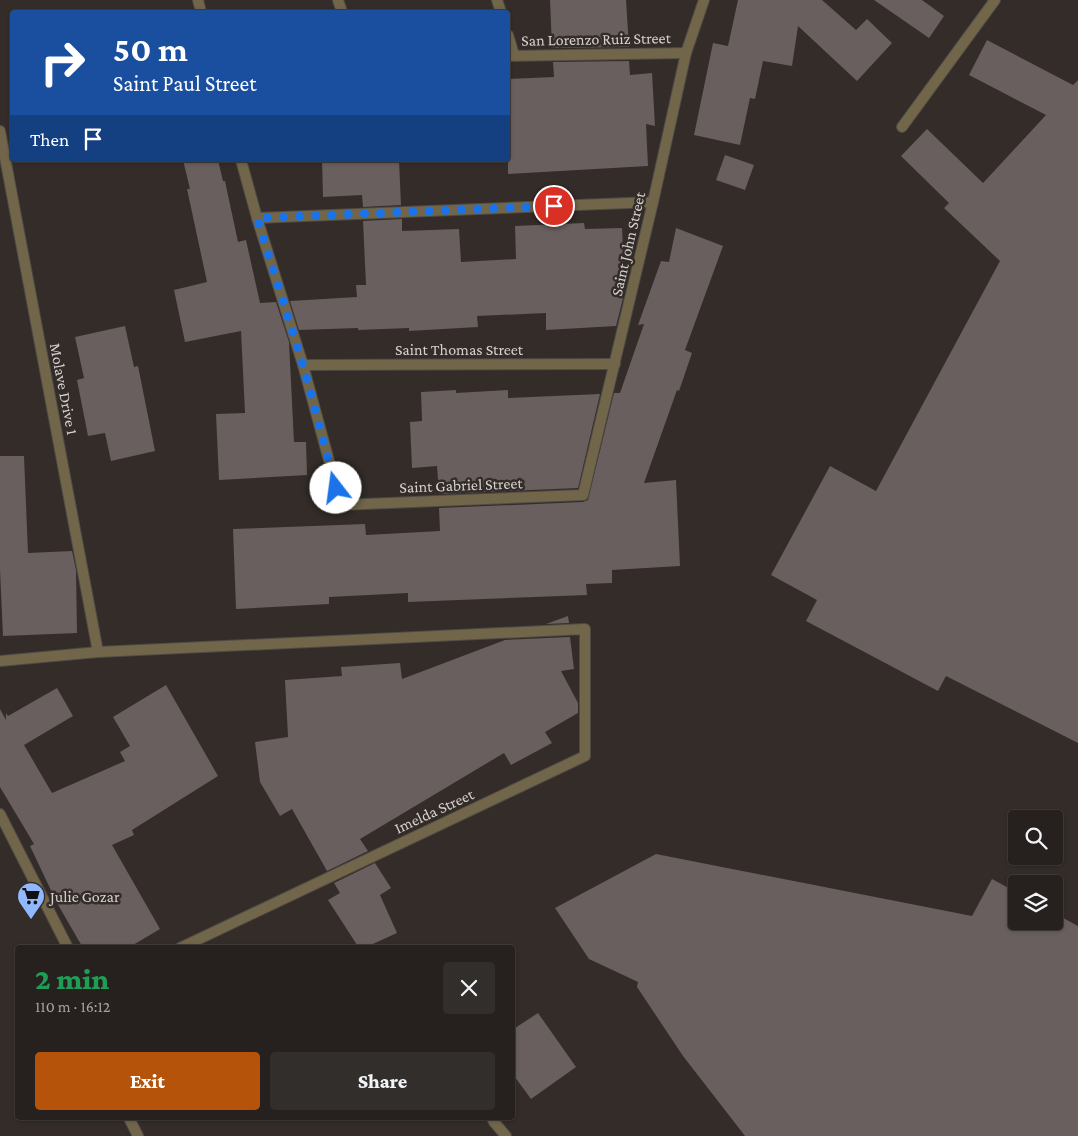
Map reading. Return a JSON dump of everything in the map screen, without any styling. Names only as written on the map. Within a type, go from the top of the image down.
[{"type":"street","name":"Saint John Street","points":[[583,495],[653,202],[686,53],[704,0]]},
{"type":"street","points":[[902,128],[994,0]]},
{"type":"street","name":"San Lorenzo Ruiz Street","points":[[511,55],[686,53]]},
{"type":"street","name":"Molave Drive 1","points":[[0,130],[98,652]]},
{"type":"street","points":[[242,162],[303,365]]},
{"type":"street","points":[[257,218],[653,202]]},
{"type":"street","name":"Saint Thomas Street","points":[[303,365],[615,364]]},
{"type":"street","name":"Saint Gabriel Street","points":[[303,365],[341,505],[583,495]]},
{"type":"street","name":"Imelda Street","points":[[98,652],[584,629],[585,756],[186,945]]},
{"type":"street","points":[[0,661],[98,652]]},
{"type":"street","points":[[0,814],[66,945]]},
{"type":"street","points":[[130,1120],[138,1136]]},
{"type":"street","points":[[493,1120],[506,1136]]},
{"type":"building","points":[[550,0],[626,0],[629,47],[552,48]]},
{"type":"building","points":[[738,0],[822,0],[856,30],[867,19],[892,43],[857,81],[798,26],[792,66],[763,61],[755,99],[750,98],[740,145],[694,135],[713,43],[728,46]]},
{"type":"building","points":[[874,0],[922,0],[944,16],[929,38]]},
{"type":"building","points":[[987,40],[1073,85],[1078,80],[1078,743],[946,676],[938,691],[806,621],[817,600],[771,575],[830,466],[876,491],[1000,261],[944,208],[949,203],[901,156],[927,129],[983,183],[1046,115],[969,75]]},
{"type":"building","points":[[629,61],[630,75],[652,73],[655,126],[646,124],[648,166],[508,174],[508,162],[510,162],[510,79],[554,77],[553,62]]},
{"type":"building","points":[[725,155],[754,165],[745,190],[716,180]]},
{"type":"building","points":[[183,162],[218,162],[223,181],[225,181],[238,242],[246,240],[260,303],[276,302],[289,342],[294,442],[306,442],[307,475],[219,480],[216,414],[245,413],[241,331],[185,342],[174,290],[207,282],[187,189],[190,189]]},
{"type":"building","points":[[322,162],[399,162],[401,205],[363,207],[362,195],[323,197]]},
{"type":"building","points":[[402,219],[402,231],[459,229],[461,262],[516,259],[515,226],[584,223],[585,229],[622,228],[625,290],[616,326],[546,330],[546,313],[477,316],[478,327],[409,331],[409,328],[299,330],[290,301],[357,297],[356,285],[366,285],[363,221]]},
{"type":"building","points":[[676,228],[723,246],[685,350],[692,353],[644,483],[676,480],[680,566],[612,570],[612,583],[586,584],[587,595],[408,602],[408,593],[329,597],[329,604],[236,609],[233,529],[365,524],[366,535],[440,531],[439,508],[583,502],[588,500],[614,393],[620,393],[644,324],[638,325],[661,261],[669,262]]},
{"type":"building","points":[[125,326],[134,367],[138,366],[155,451],[111,461],[105,433],[88,436],[77,380],[84,378],[75,337]]},
{"type":"building","points":[[456,390],[456,393],[508,390],[508,398],[600,394],[578,488],[439,494],[437,466],[412,468],[410,422],[422,421],[421,392]]},
{"type":"building","points":[[0,456],[24,456],[28,553],[72,551],[76,570],[77,633],[3,636],[0,570]]},
{"type":"building","points":[[568,616],[569,623],[546,624]]},
{"type":"building","points":[[570,637],[574,669],[561,671],[578,703],[578,713],[545,732],[552,743],[511,765],[504,753],[360,839],[368,851],[327,871],[292,809],[280,816],[260,782],[255,742],[288,737],[285,680],[342,676],[341,667],[400,663],[402,679],[505,640]]},
{"type":"building","points":[[166,685],[218,776],[132,830],[134,835],[112,845],[160,929],[133,945],[81,945],[57,903],[30,846],[34,844],[0,787],[0,709],[6,720],[6,713],[8,716],[57,688],[73,716],[24,745],[52,793],[125,761],[120,752],[130,746],[113,717]]},
{"type":"building","points":[[656,854],[972,916],[992,879],[1008,888],[1008,930],[1063,930],[1063,918],[1078,926],[1078,1136],[745,1136],[683,1056],[637,987],[638,982],[589,959],[555,908]]},
{"type":"building","points":[[375,863],[391,888],[380,895],[397,933],[371,945],[357,945],[328,900],[340,893],[334,883]]},
{"type":"building","points":[[538,1013],[576,1067],[531,1099],[515,1077],[515,1028]]},
{"type":"place","name":"Julie Gozar","points":[[31,920]]},
{"type":"route","points":[[336,488],[303,365],[257,218],[554,206]]}]
